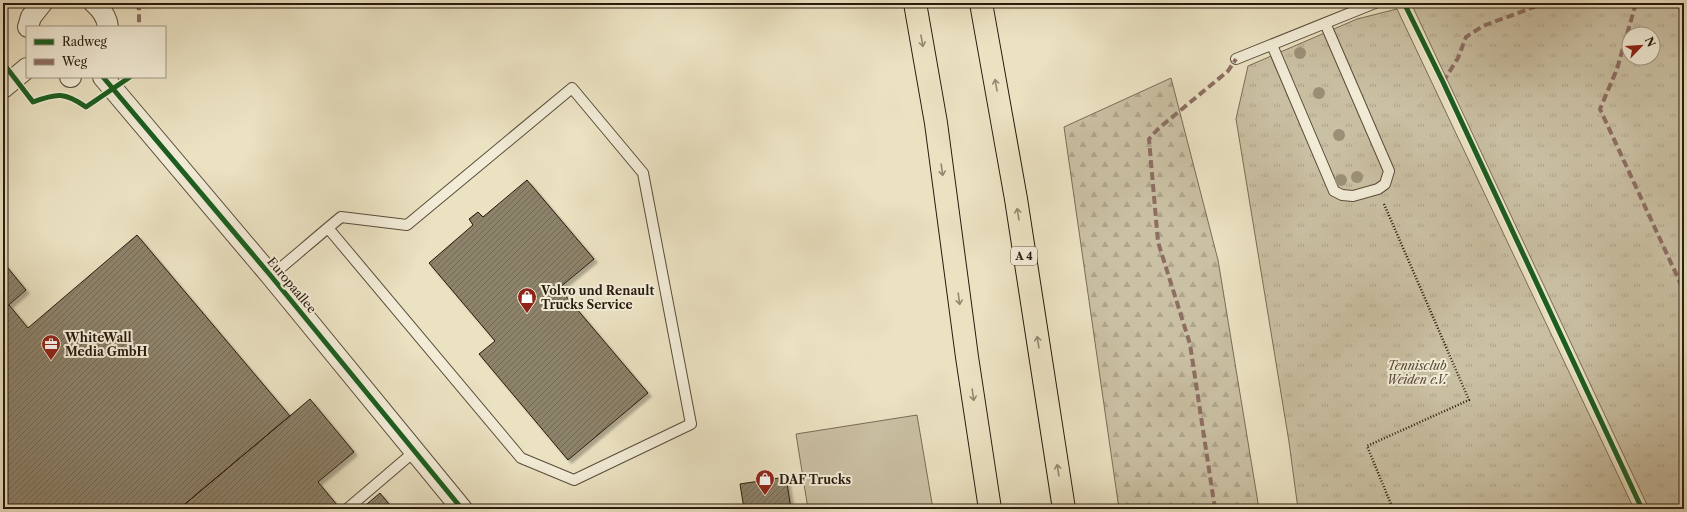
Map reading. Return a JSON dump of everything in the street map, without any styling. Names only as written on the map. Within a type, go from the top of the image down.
[{"type":"highway","points":[[915,3],[936,123],[966,349],[990,509]]},
{"type":"highway","name":"A 4","points":[[981,3],[1016,199],[1064,509]]},
{"type":"street","points":[[28,26],[31,17],[40,4]]},
{"type":"street","points":[[100,5],[108,22],[108,26]]},
{"type":"street","points":[[3,88],[26,69]]},
{"type":"street","name":"Europaallee","points":[[104,78],[271,276],[462,509]]},
{"type":"lane","points":[[1236,59],[1375,3]]},
{"type":"lane","points":[[1272,45],[1334,192],[1342,195],[1354,196],[1378,189],[1385,184],[1389,171],[1325,23]]},
{"type":"lane","points":[[271,276],[328,228],[342,217],[407,225],[572,88],[643,173],[691,424],[574,480],[521,458],[328,228]]},
{"type":"lane","points":[[347,509],[415,451]]},
{"type":"path","points":[[1387,210],[1468,400],[1367,446],[1393,509]]},
{"type":"green space","points":[[1411,3],[1684,3],[1684,509],[1649,509]]},
{"type":"green space","name":"Tennisclub Weiden e.V.","points":[[1397,9],[1634,509],[1298,509],[1289,442],[1236,119],[1248,66],[1357,19]]},
{"type":"green space","points":[[1171,78],[1218,260],[1259,509],[1119,509],[1064,127]]},
{"type":"green space","points":[[917,415],[933,509],[808,509],[796,434]]},
{"type":"building","name":"Volvo und Renault Trucks Service","points":[[527,180],[594,259],[559,288],[648,393],[568,460],[479,354],[495,341],[429,263],[473,225],[469,219],[478,212],[483,217]]},
{"type":"building","points":[[137,235],[290,416],[179,509],[3,509],[3,310],[9,305],[28,328]]},
{"type":"building","points":[[3,262],[26,290],[3,310]]},
{"type":"building","points":[[310,399],[354,452],[318,482],[338,506],[334,509],[179,509]]},
{"type":"building","name":"DAF Trucks","points":[[786,477],[791,509],[744,509],[740,484]]},
{"type":"building","points":[[380,493],[393,509],[361,509]]},
{"type":"marked path","points":[[136,3],[139,9],[139,26]]},
{"type":"marked path","points":[[1443,82],[1458,58],[1466,37],[1483,26],[1545,3]]},
{"type":"marked path","points":[[1636,3],[1617,69],[1600,109],[1684,291]]},
{"type":"marked path","points":[[3,12],[6,21],[3,41]]},
{"type":"marked path","points":[[1215,509],[1190,344],[1158,242],[1149,139],[1159,128],[1228,71],[1236,59]]},
{"type":"cycle path","points":[[1404,3],[1443,82],[1642,509]]},
{"type":"cycle path","points":[[3,63],[33,102],[48,97],[66,96],[86,107],[129,78]]},
{"type":"cycle path","points":[[104,78],[271,276],[462,509]]},
{"type":"place","name":"Volvo und Renault Trucks Service","points":[[527,314]]},
{"type":"place","name":"WhiteWall Media GmbH","points":[[51,361]]},
{"type":"place","name":"DAF Trucks","points":[[765,496]]}]
